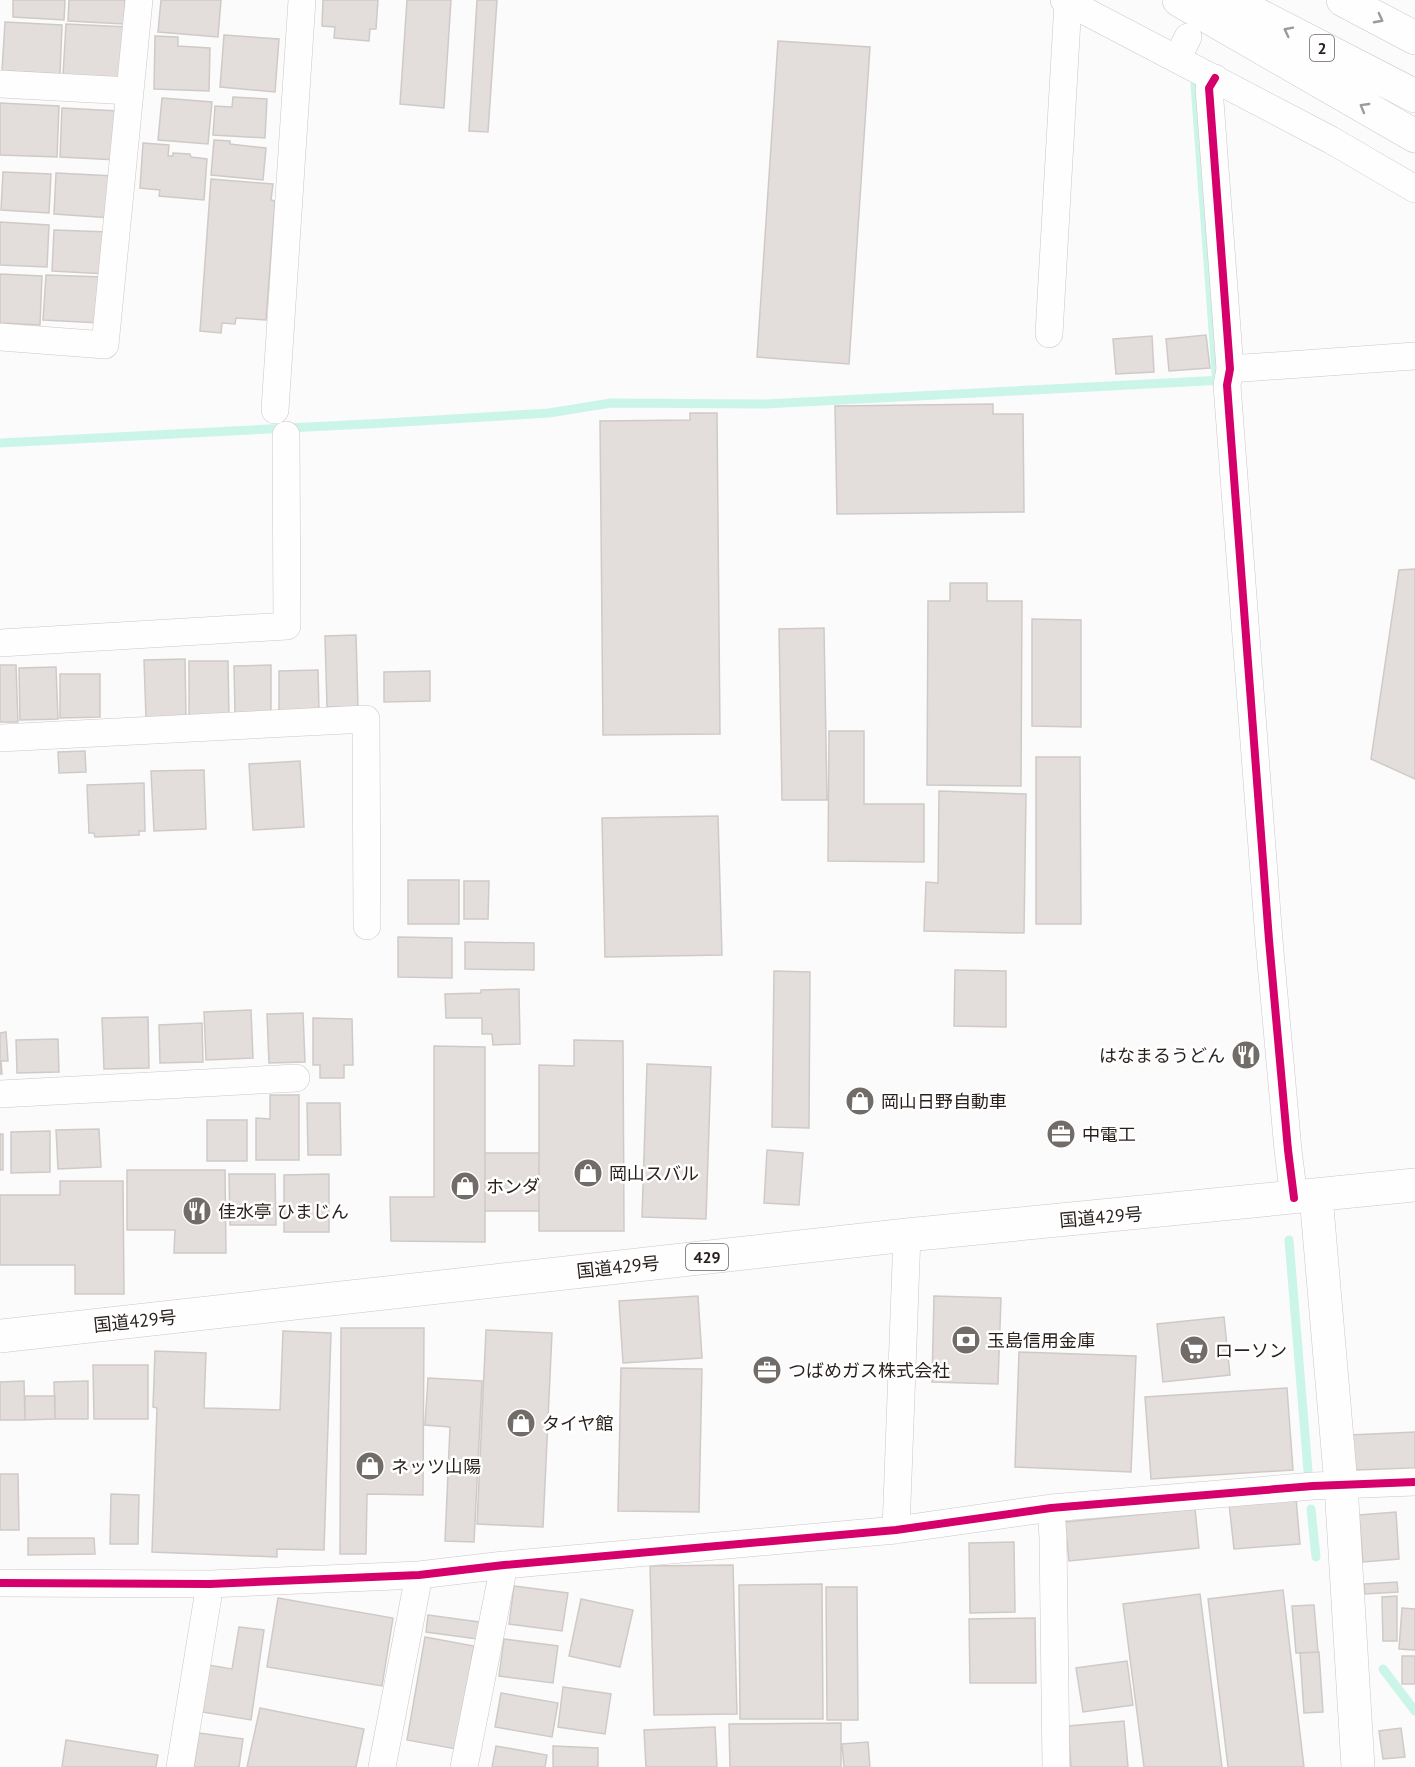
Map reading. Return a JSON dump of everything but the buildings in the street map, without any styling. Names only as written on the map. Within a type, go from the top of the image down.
[{"type":"main road","points":[[1179,0],[1415,136]]},
{"type":"main road","name":"2","points":[[1229,0],[1415,96]]},
{"type":"main road","points":[[1343,0],[1415,39]]},
{"type":"main road","points":[[1390,0],[1415,12]]},
{"type":"main road","name":"国道429号","points":[[0,1336],[907,1235],[1415,1185]]},
{"type":"main road","points":[[1305,1197],[1341,1485],[1358,1767]]},
{"type":"street","points":[[0,337],[105,345],[139,0]]},
{"type":"street","points":[[274,410],[302,0]]},
{"type":"street","points":[[1049,334],[1066,1],[1183,48],[1215,78],[1331,140],[1415,189]]},
{"type":"street","points":[[1215,78],[1209,88],[1269,940],[1288,1150],[1305,1197]]},
{"type":"street","points":[[0,84],[130,91]]},
{"type":"street","points":[[1229,376],[1415,356]]},
{"type":"street","points":[[0,643],[287,626],[286,435]]},
{"type":"street","points":[[0,738],[366,719],[367,926]]},
{"type":"street","points":[[0,1094],[296,1078]]},
{"type":"street","points":[[896,1530],[907,1235]]},
{"type":"street","points":[[0,1583],[210,1584],[419,1575],[504,1565],[896,1530],[1051,1508],[1341,1485],[1415,1482]]},
{"type":"street","points":[[1051,1508],[1056,1767]]},
{"type":"street","points":[[464,1767],[504,1565]]},
{"type":"street","points":[[382,1767],[419,1575]]},
{"type":"street","points":[[180,1767],[210,1584]]},
{"type":"waterway","points":[[1195,85],[1217,385]]},
{"type":"waterway","points":[[0,443],[549,413],[611,403],[765,404],[1224,380]]},
{"type":"waterway","points":[[1289,1240],[1308,1471]]},
{"type":"waterway","points":[[1311,1509],[1316,1557]]},
{"type":"waterway","points":[[1383,1669],[1415,1711]]},
{"type":"cycle path","points":[[1215,78],[1209,88],[1230,369],[1227,385],[1269,940],[1294,1198]]},
{"type":"cycle path","points":[[0,1583],[210,1584],[419,1575],[504,1565],[896,1530],[1051,1508],[1313,1486],[1415,1482]]},
{"type":"place","name":"はなまるうどん","points":[[1246,1055]]},
{"type":"place","name":"岡山日野自動車","points":[[860,1101]]},
{"type":"place","name":"中電工","points":[[1061,1134]]},
{"type":"place","name":"岡山スバル","points":[[588,1173]]},
{"type":"place","name":"ホンダ","points":[[465,1186]]},
{"type":"place","name":"佳水亭 ひまじん","points":[[197,1211]]},
{"type":"place","name":"玉島信用金庫","points":[[966,1340]]},
{"type":"place","name":"ローソン","points":[[1194,1350]]},
{"type":"place","name":"つばめガス株式会社","points":[[767,1370]]},
{"type":"place","name":"タイヤ館","points":[[521,1423]]},
{"type":"place","name":"ネッツ山陽","points":[[370,1466]]}]
